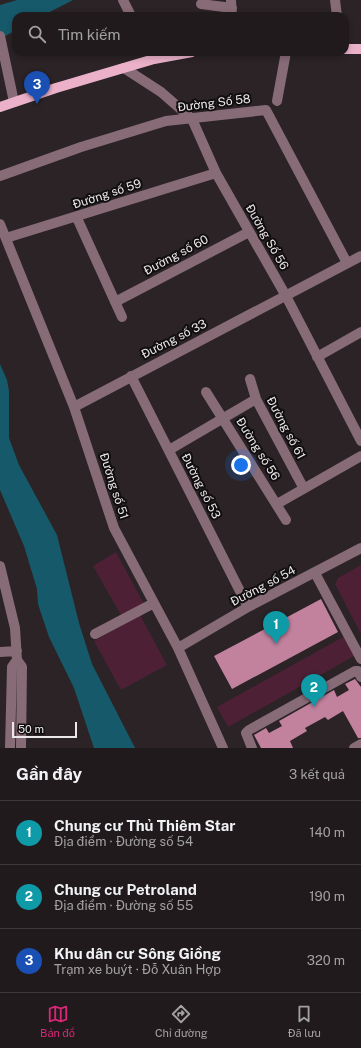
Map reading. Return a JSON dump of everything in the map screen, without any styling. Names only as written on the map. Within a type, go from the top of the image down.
[{"type":"main road","points":[[349,49],[361,49]]},
{"type":"main road","points":[[0,107],[56,88],[124,68],[150,56]]},
{"type":"street","points":[[123,0],[129,12]]},
{"type":"street","points":[[335,0],[336,12]]},
{"type":"street","points":[[201,4],[231,8]]},
{"type":"street","points":[[0,36],[14,102]]},
{"type":"street","points":[[277,101],[285,56]]},
{"type":"street","name":"Đường Số 56","points":[[124,68],[161,92],[192,119],[216,174],[286,296],[361,441]]},
{"type":"street","name":"Đường Số 58","points":[[0,176],[81,147],[166,122],[266,110],[347,263]]},
{"type":"street","name":"Đường số 59","points":[[6,238],[77,218],[216,174]]},
{"type":"street","points":[[77,218],[122,317]]},
{"type":"street","name":"Đường số 51","points":[[0,224],[74,407],[114,528],[178,648],[224,748]]},
{"type":"street","name":"Đường số 60","points":[[115,302],[249,232]]},
{"type":"street","points":[[286,296],[361,256]]},
{"type":"street","name":"Đường số 33","points":[[74,407],[286,296]]},
{"type":"street","points":[[317,357],[361,332]]},
{"type":"street","name":"Đường số 53","points":[[131,376],[248,607]]},
{"type":"street","name":"Đường số 61","points":[[250,379],[256,399],[303,487]]},
{"type":"street","name":"Đường số 56","points":[[206,392],[224,418],[286,520]]},
{"type":"street","points":[[169,450],[256,399]]},
{"type":"street","points":[[277,504],[303,487],[361,456]]},
{"type":"street","name":"Đường số 54","points":[[178,648],[248,607],[315,574],[361,548]]},
{"type":"street","points":[[0,566],[2,582],[15,628],[17,656],[22,667],[21,748]]},
{"type":"street","points":[[315,574],[361,659]]},
{"type":"street","points":[[95,634],[154,602]]},
{"type":"street","points":[[0,652],[17,656]]},
{"type":"street","points":[[10,748],[12,667],[17,656]]},
{"type":"street","points":[[252,748],[246,733],[249,730],[355,671],[358,672],[361,677]]},
{"type":"street","points":[[354,748],[361,744]]},
{"type":"shaded area","points":[[116,552],[144,604],[122,617],[93,566]]},
{"type":"shaded area","points":[[361,565],[361,634],[335,584],[338,578]]},
{"type":"shaded area","points":[[140,615],[167,665],[121,690],[94,641]]},
{"type":"shaded area","points":[[345,636],[356,655],[228,727],[217,707]]},
{"type":"water","points":[[17,0],[73,0],[50,12],[12,12],[12,32],[0,39],[0,5]]},
{"type":"water","points":[[0,364],[7,380],[9,391],[9,438],[19,465],[57,535],[79,623],[92,664],[135,748],[94,748],[74,688],[49,637],[38,604],[37,589],[24,546],[0,490]]},
{"type":"building","points":[[321,599],[338,632],[232,689],[214,656]]},
{"type":"building","points":[[355,679],[361,687],[361,738],[358,738],[343,711],[328,720],[325,717],[305,728],[307,731],[290,741],[293,748],[261,748],[254,735],[266,728],[269,733],[282,726],[279,721],[334,690],[337,697],[349,690],[345,684]]},
{"type":"place","name":"Khu dân cư Sông Giồng","points":[[37,104]]},
{"type":"place","name":"Chung cư Thủ Thiêm Star","points":[[276,644]]},
{"type":"place","name":"Chung cư Petroland","points":[[314,707]]}]
